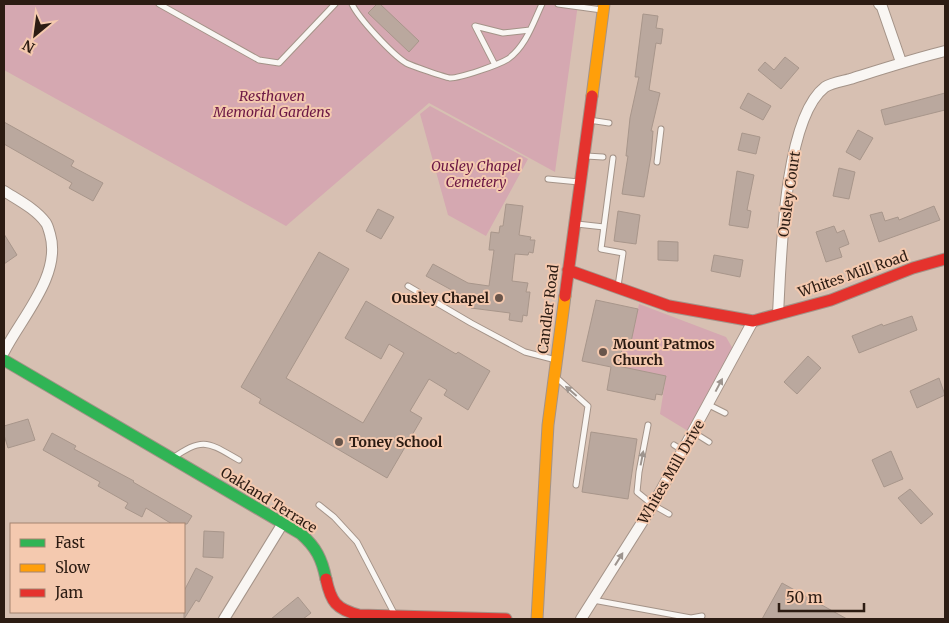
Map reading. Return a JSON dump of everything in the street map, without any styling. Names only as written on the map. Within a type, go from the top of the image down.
[{"type":"street","points":[[878,4],[882,7],[901,62]]},
{"type":"street","name":"Candler Road","points":[[537,619],[548,425],[603,7]]},
{"type":"street","name":"Ousley Court","points":[[778,314],[783,234],[791,161],[807,114],[814,100],[826,87],[901,62],[945,51]]},
{"type":"street","points":[[4,191],[31,208],[47,224],[52,243],[52,262],[46,280],[4,352]]},
{"type":"street","name":"Whites Mill Road","points":[[568,270],[670,306],[753,321],[831,300],[913,268],[945,258]]},
{"type":"street","name":"Whites Mill Drive","points":[[581,619],[654,505],[678,448],[693,432],[709,405],[753,321]]},
{"type":"street","name":"Oakland Terrace","points":[[4,360],[301,534],[314,546],[321,558],[329,596],[337,607],[348,613],[401,617],[506,619]]},
{"type":"street","points":[[224,619],[283,524]]},
{"type":"lane","points":[[159,4],[259,60],[279,63],[335,4]]},
{"type":"lane","points":[[352,4],[382,41],[406,63],[450,78],[487,69],[508,58],[526,40],[542,4]]},
{"type":"lane","points":[[558,4],[603,7]]},
{"type":"lane","points":[[495,65],[475,26],[503,33],[530,30]]},
{"type":"lane","points":[[588,120],[608,123]]},
{"type":"lane","points":[[657,162],[661,129]]},
{"type":"lane","points":[[583,156],[603,157]]},
{"type":"lane","points":[[613,158],[601,249],[624,253],[617,288]]},
{"type":"lane","points":[[548,179],[580,182]]},
{"type":"lane","points":[[574,224],[604,227]]},
{"type":"lane","points":[[408,286],[525,352],[556,360]]},
{"type":"lane","points":[[554,376],[588,406],[576,485]]},
{"type":"lane","points":[[709,405],[725,413]]},
{"type":"lane","points":[[648,425],[637,492],[669,514]]},
{"type":"lane","points":[[693,432],[709,442]]},
{"type":"lane","points":[[172,458],[200,443],[215,446],[239,460]]},
{"type":"lane","points":[[319,506],[334,517],[357,542],[401,617]]},
{"type":"lane","points":[[593,600],[691,618],[702,616]]},
{"type":"green space","name":"Resthaven Memorial Gardens","points":[[4,4],[578,4],[555,172],[429,103],[286,226],[4,70]]},
{"type":"green space","name":"Ousley Chapel Cemetery","points":[[430,106],[528,159],[486,236],[448,215],[420,114]]},
{"type":"green space","points":[[639,304],[726,337],[733,349],[688,431],[660,414],[666,376],[618,366],[624,341],[631,342]]},
{"type":"building","points":[[377,4],[380,4],[419,41],[409,52],[368,13]]},
{"type":"building","points":[[643,14],[658,16],[656,28],[663,29],[661,44],[656,43],[649,90],[660,93],[651,131],[653,131],[651,156],[644,197],[622,194],[628,156],[626,156],[630,118],[639,77],[635,77]]},
{"type":"building","points":[[785,57],[799,68],[781,89],[758,70],[765,62],[774,70]]},
{"type":"building","points":[[748,93],[771,106],[763,120],[740,108]]},
{"type":"building","points":[[945,93],[945,110],[885,125],[881,110]]},
{"type":"building","points":[[4,122],[74,161],[71,166],[103,183],[93,201],[69,188],[72,183],[4,144]]},
{"type":"building","points":[[858,130],[873,138],[860,160],[846,152]]},
{"type":"building","points":[[742,133],[760,137],[756,154],[738,150]]},
{"type":"building","points":[[839,168],[855,172],[849,199],[833,196]]},
{"type":"building","points":[[737,171],[754,175],[747,210],[751,211],[748,228],[729,225]]},
{"type":"building","points":[[506,204],[523,206],[519,235],[531,237],[530,240],[535,240],[533,253],[529,252],[528,255],[515,254],[512,281],[528,283],[526,292],[530,292],[527,316],[523,315],[522,322],[509,320],[510,313],[471,308],[472,305],[467,304],[468,299],[426,276],[433,264],[468,283],[489,286],[494,250],[489,250],[491,232],[499,233],[500,226],[503,226]]},
{"type":"building","points":[[934,206],[940,220],[879,242],[870,215],[882,212],[885,221],[898,217],[899,220]]},
{"type":"building","points":[[378,209],[394,217],[381,239],[366,231]]},
{"type":"building","points":[[618,211],[640,215],[636,244],[614,241]]},
{"type":"building","points":[[834,226],[837,233],[844,230],[849,244],[839,248],[842,257],[826,262],[816,232]]},
{"type":"building","points":[[4,234],[17,255],[4,264]]},
{"type":"building","points":[[658,241],[678,242],[678,261],[658,260]]},
{"type":"building","points":[[319,252],[349,269],[286,378],[363,423],[404,353],[389,344],[381,359],[345,338],[366,301],[456,354],[458,352],[490,371],[468,410],[444,395],[447,390],[429,379],[410,411],[422,418],[387,478],[259,403],[261,399],[241,387]]},
{"type":"building","points":[[714,255],[743,260],[740,277],[711,271]]},
{"type":"building","name":"Mount Patmos Church","points":[[596,300],[638,309],[631,342],[624,341],[618,366],[666,376],[662,395],[656,394],[655,400],[607,390],[611,367],[582,361]]},
{"type":"building","points":[[912,316],[917,330],[859,353],[852,336],[882,324],[883,326]]},
{"type":"building","points":[[808,356],[821,368],[797,394],[784,382]]},
{"type":"building","points":[[939,378],[945,395],[917,408],[910,391]]},
{"type":"building","points":[[28,419],[35,440],[8,448],[4,435],[4,426]]},
{"type":"building","points":[[591,432],[637,439],[628,499],[582,492]]},
{"type":"building","points":[[52,433],[76,446],[74,449],[134,481],[192,516],[187,524],[170,523],[146,508],[142,517],[125,508],[128,503],[98,486],[100,482],[43,450]]},
{"type":"building","points":[[891,451],[903,479],[884,487],[872,460]]},
{"type":"building","points":[[910,489],[933,514],[921,524],[898,498]]},
{"type":"building","points":[[204,531],[224,532],[223,558],[203,557]]},
{"type":"building","points":[[196,568],[213,577],[199,602],[196,600],[184,619],[185,589]]},
{"type":"building","points":[[782,583],[847,619],[762,619]]},
{"type":"building","points":[[298,597],[311,613],[303,619],[271,619]]},
{"type":"traffic: fast","points":[[4,360],[301,534],[318,554],[326,579]]},
{"type":"traffic: slow","points":[[592,96],[604,4]]},
{"type":"traffic: slow","points":[[537,619],[548,425],[565,296]]},
{"type":"traffic: jam","points":[[565,296],[592,96]]},
{"type":"traffic: jam","points":[[568,270],[669,306],[753,321],[831,300],[913,268],[945,259]]},
{"type":"traffic: jam","points":[[326,579],[330,593],[336,603],[345,610],[359,615],[506,619]]},
{"type":"place","name":"Ousley Chapel","points":[[499,298]]},
{"type":"place","name":"Mount Patmos Church","points":[[603,352]]},
{"type":"place","name":"Toney School","points":[[339,442]]}]
